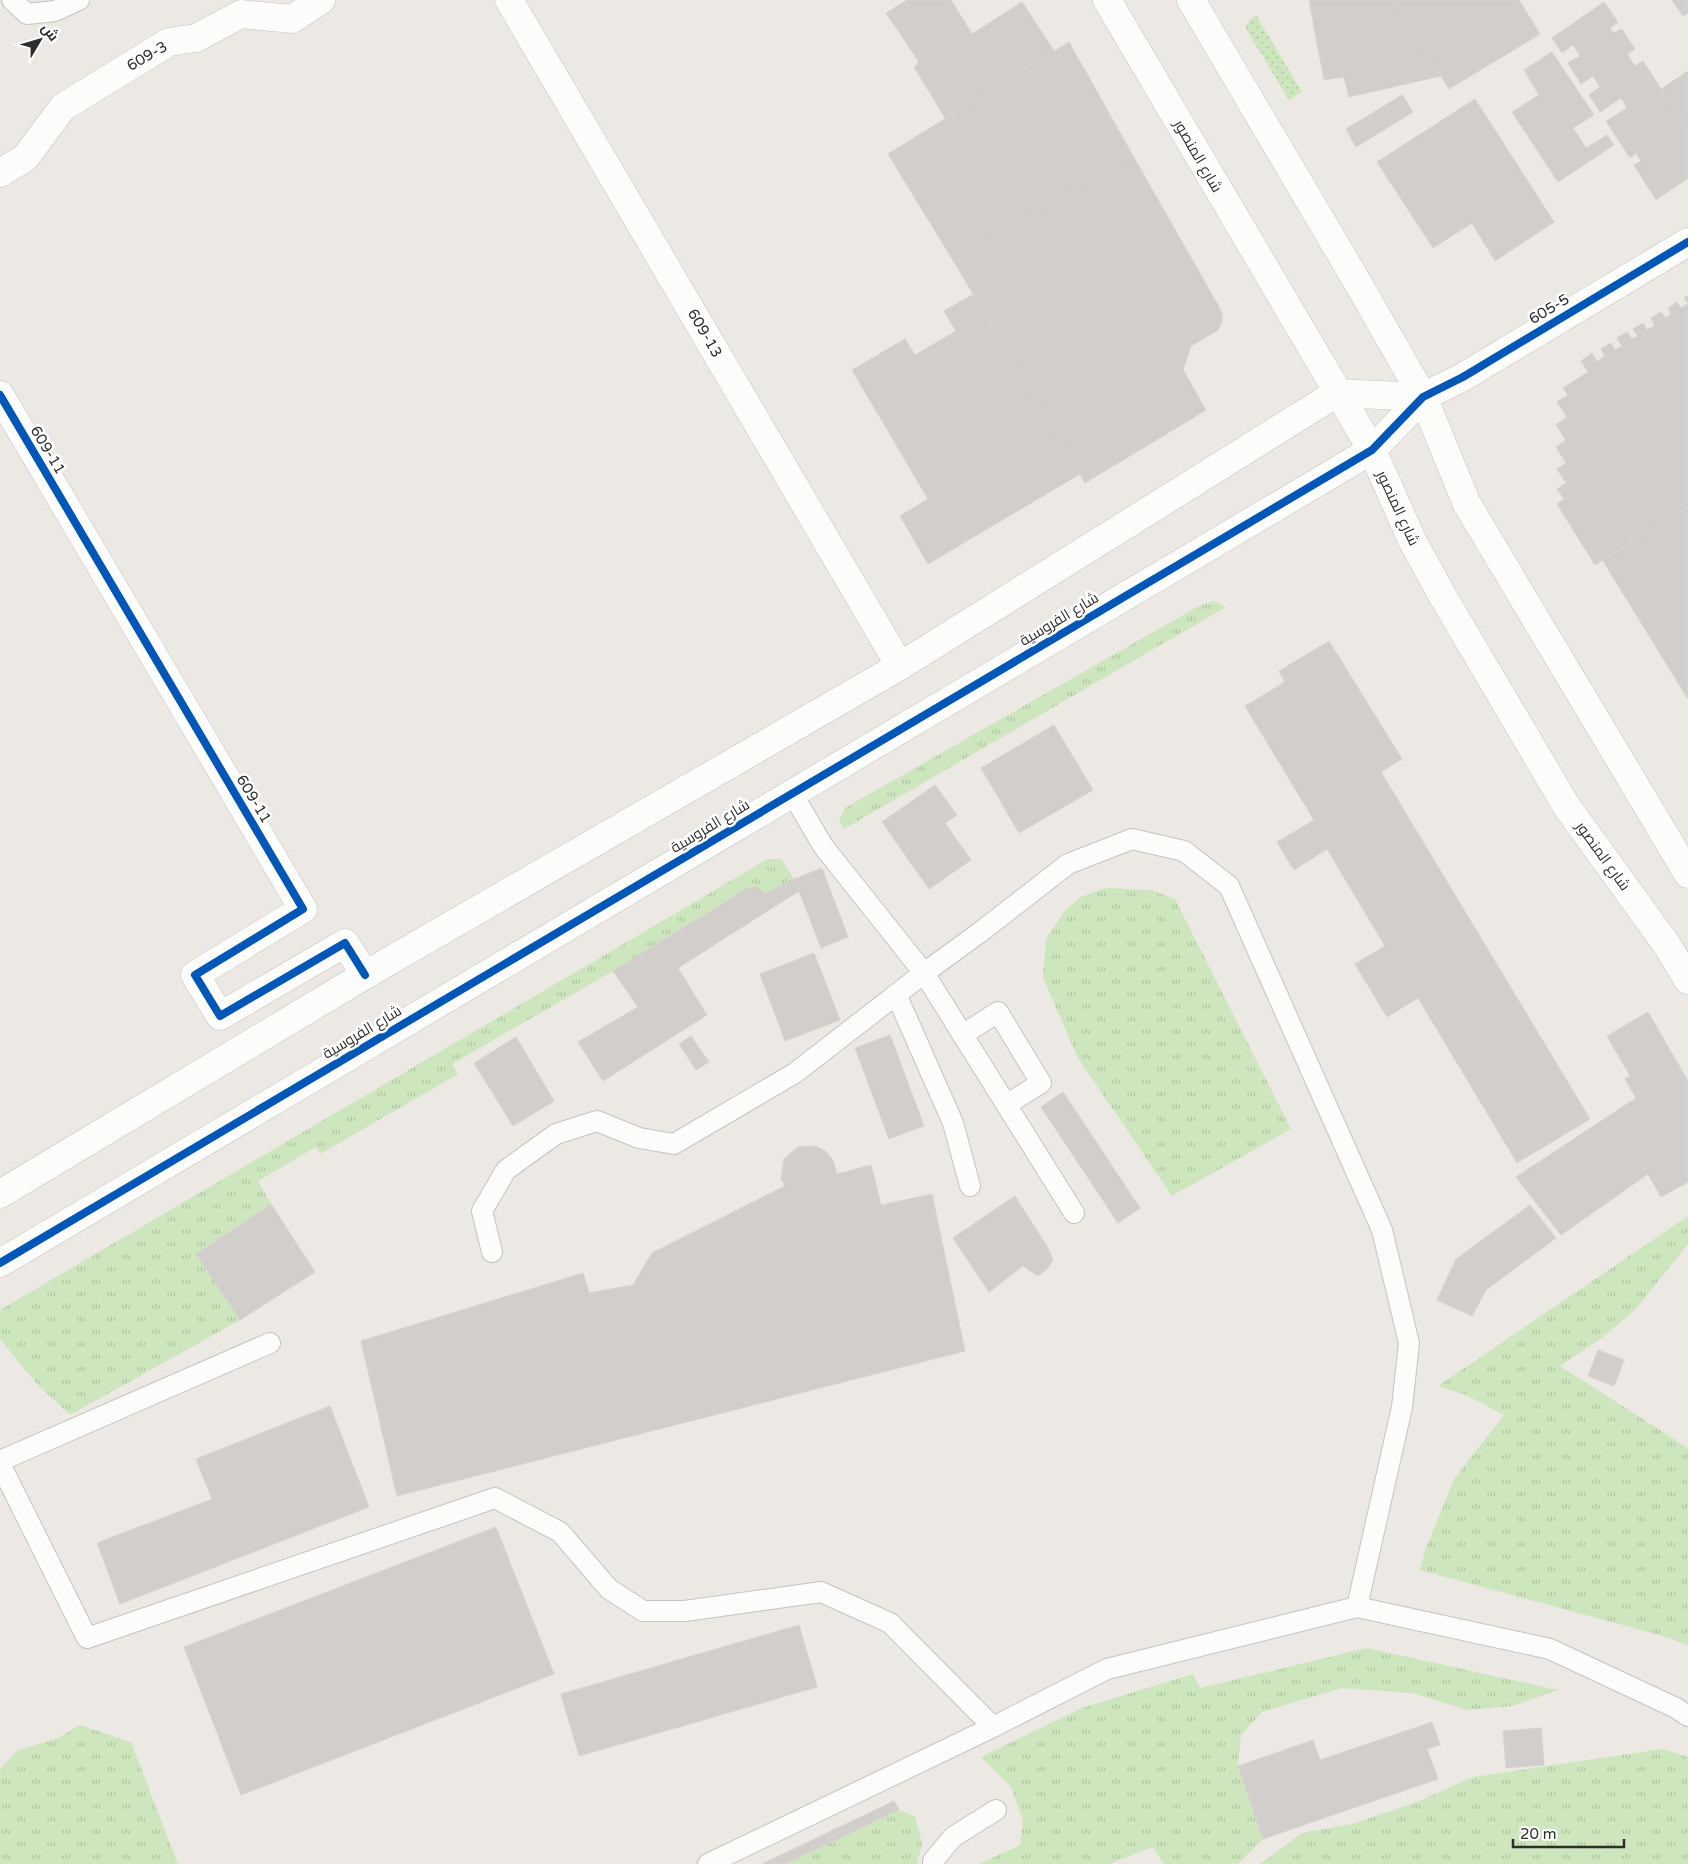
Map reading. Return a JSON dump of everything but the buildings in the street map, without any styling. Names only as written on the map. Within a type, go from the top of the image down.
[{"type":"street","name":"609-3","points":[[0,173],[25,158],[63,107],[168,42],[196,38],[241,14],[292,19],[321,0]]},
{"type":"street","name":"609-13","points":[[509,0],[900,666]]},
{"type":"street","name":"شارع المنصور","points":[[1107,0],[1372,450],[1412,540],[1442,595],[1567,807],[1667,945],[1688,980]]},
{"type":"street","points":[[1191,0],[1423,397],[1467,504],[1688,874]]},
{"type":"street","name":"605-5","points":[[1423,397],[1463,377],[1688,242]]},
{"type":"street","points":[[0,1194],[365,975],[900,666],[1337,393],[1423,397]]},
{"type":"street","name":"609-11","points":[[0,395],[303,909],[195,975],[220,1016],[345,943],[365,975]]},
{"type":"street","name":"شارع الفروسية","points":[[0,1263],[1372,450],[1423,397]]},
{"type":"lane","points":[[12,0],[27,14],[55,11],[79,0]]},
{"type":"lane","points":[[792,793],[823,846],[924,973],[1074,1213]]},
{"type":"lane","points":[[492,1252],[482,1211],[506,1170],[556,1134],[597,1121],[639,1138],[674,1144],[795,1073],[1068,864],[1132,839],[1184,851],[1229,886],[1382,1230],[1409,1343],[1402,1407],[1357,1607]]},
{"type":"lane","points":[[896,994],[954,1123],[970,1186]]},
{"type":"lane","points":[[962,1035],[998,1012],[1041,1083],[1006,1105]]},
{"type":"lane","points":[[270,1343],[0,1462],[87,1638],[496,1498],[560,1532],[608,1589],[643,1611],[685,1610],[821,1592],[890,1622],[993,1727]]},
{"type":"lane","points":[[708,1864],[993,1727],[1107,1669],[1357,1607],[1550,1649],[1676,1708],[1688,1716]]},
{"type":"lane","points":[[933,1864],[933,1861],[953,1837],[996,1810]]},
{"type":"green space","points":[[1256,15],[1302,92],[1289,100],[1246,29],[1246,24]]},
{"type":"green space","points":[[1214,601],[1226,607],[844,829],[839,821],[845,808],[1199,606]]},
{"type":"green space","points":[[768,859],[781,859],[794,879],[765,894],[756,886],[748,887],[613,971],[452,1064],[458,1074],[320,1154],[316,1147],[258,1181],[271,1204],[196,1254],[240,1320],[70,1415],[38,1385],[0,1339],[0,1310]]},
{"type":"green space","points":[[1105,888],[1151,890],[1175,899],[1291,1129],[1172,1196],[1078,1058],[1043,978],[1046,939],[1066,909],[1081,897]]},
{"type":"green space","points":[[1688,1216],[1688,1244],[1635,1310],[1603,1337],[1560,1366],[1688,1448],[1688,1646],[1670,1638],[1420,1570],[1426,1548],[1454,1479],[1504,1415],[1466,1395],[1438,1386]]},
{"type":"green space","points":[[1367,1648],[1558,1690],[1512,1706],[1468,1710],[1412,1693],[1342,1688],[1262,1712],[1241,1735],[1238,1766],[1263,1839],[1238,1864],[1164,1864],[1152,1847],[1110,1864],[979,1864],[1020,1845],[1023,1821],[1011,1787],[981,1757],[1082,1708],[1193,1674],[1200,1688]]},
{"type":"green space","points":[[80,1725],[131,1742],[178,1864],[0,1864],[0,1769],[18,1750],[58,1738]]},
{"type":"green space","points":[[1662,1749],[1688,1757],[1688,1864],[1260,1864],[1302,1833],[1352,1824],[1417,1802],[1473,1777]]},
{"type":"green space","points":[[899,1810],[915,1816],[922,1843],[917,1864],[785,1864]]},
{"type":"cycle path","points":[[0,1263],[1372,450],[1423,397],[1463,377],[1688,242]]},
{"type":"cycle path","points":[[0,395],[303,909],[195,975],[220,1016],[345,943],[365,975]]}]
